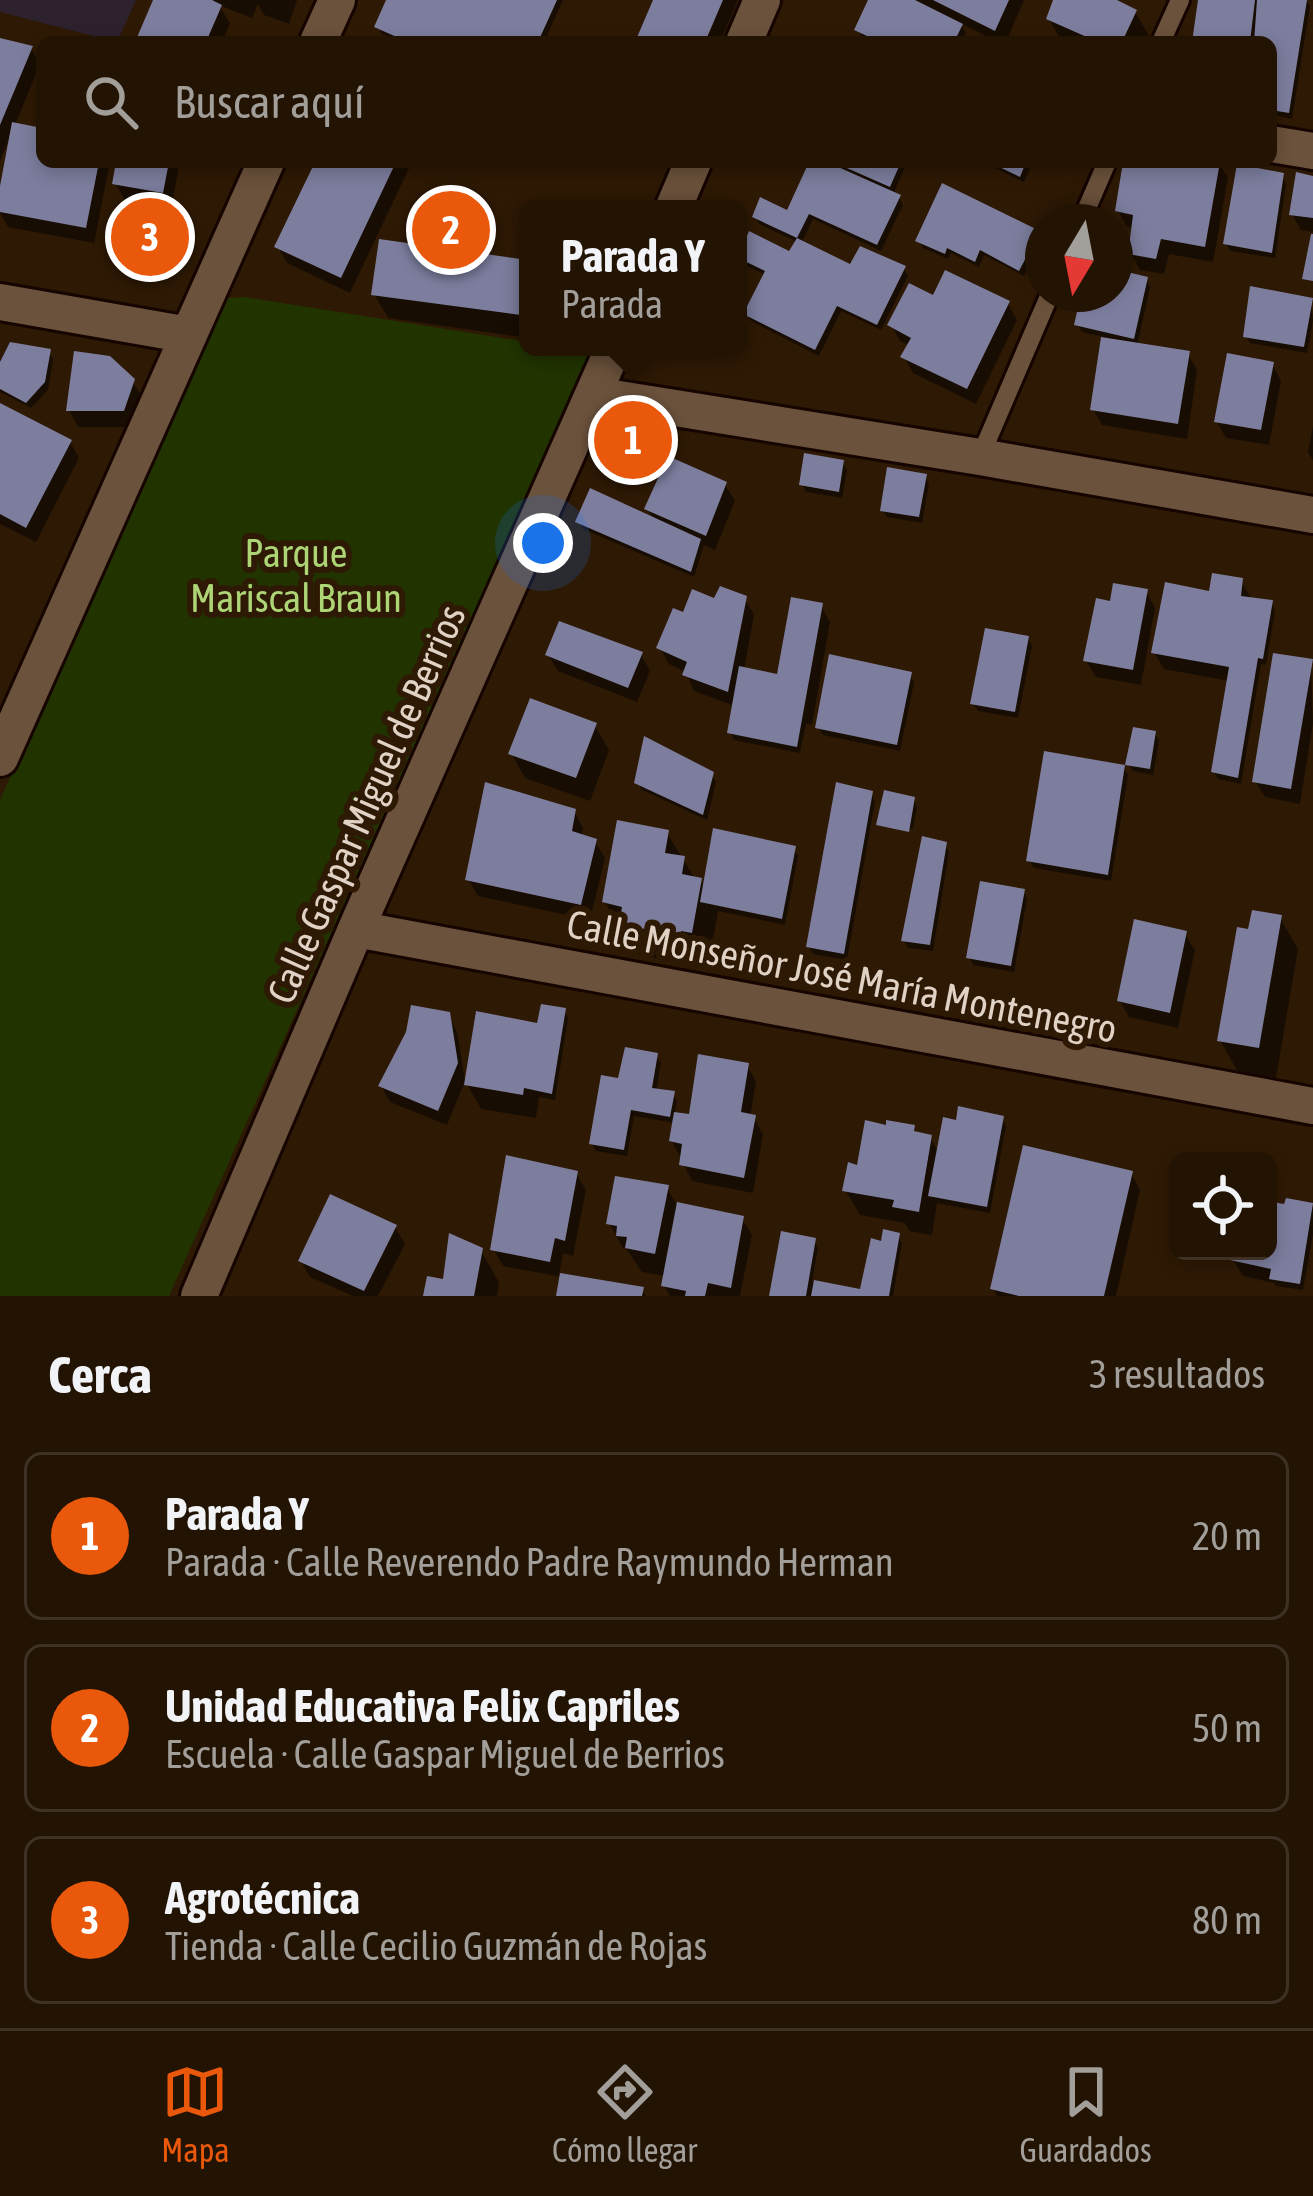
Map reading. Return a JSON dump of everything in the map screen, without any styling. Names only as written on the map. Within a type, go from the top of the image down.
[{"type":"street","points":[[321,36],[337,0]]},
{"type":"street","points":[[747,36],[762,0]]},
{"type":"street","points":[[1277,145],[1313,151]]},
{"type":"street","points":[[0,758],[263,168]]},
{"type":"street","points":[[677,200],[690,168]]},
{"type":"street","points":[[0,302],[190,335]]},
{"type":"street","name":"Calle Gaspar Miguel de Berrios","points":[[199,1296],[356,928],[610,356]]},
{"type":"street","points":[[594,394],[1313,514]]},
{"type":"street","name":"Calle Monseñor José María Montenegro","points":[[356,928],[1313,1106]]},
{"type":"lane","points":[[1164,36],[1180,0]]},
{"type":"lane","points":[[1090,204],[1104,168]]},
{"type":"lane","points":[[980,457],[1043,312]]},
{"type":"shaded area","points":[[0,0],[136,0],[120,36],[94,36],[0,12]]},
{"type":"green space","name":"Parque Mariscal Braun","points":[[244,297],[519,341],[519,356],[589,356],[169,1296],[0,1296],[0,800],[225,298]]},
{"type":"building","points":[[153,0],[212,0],[222,5],[209,36],[138,36]]},
{"type":"building","points":[[386,0],[557,0],[541,36],[394,36],[374,27]]},
{"type":"building","points":[[653,0],[723,0],[708,36],[638,36]]},
{"type":"building","points":[[868,0],[915,0],[963,24],[957,36],[867,36],[854,30]]},
{"type":"building","points":[[933,0],[1009,0],[995,31]]},
{"type":"building","points":[[1053,0],[1117,0],[1137,10],[1125,36],[1084,36],[1046,19]]},
{"type":"building","points":[[1198,0],[1255,0],[1251,36],[1193,36]]},
{"type":"building","points":[[1257,0],[1307,0],[1289,113],[1277,111],[1277,36],[1254,36]]},
{"type":"building","points":[[0,38],[33,46],[0,125]]},
{"type":"building","points":[[12,122],[36,127],[36,168],[98,168],[86,228],[0,212]]},
{"type":"building","points":[[115,168],[168,168],[163,193],[112,184]]},
{"type":"building","points":[[312,168],[393,168],[341,278],[274,247]]},
{"type":"building","points":[[806,168],[840,168],[901,195],[877,245],[809,214],[797,238],[752,217],[760,197],[787,210]]},
{"type":"building","points":[[847,168],[898,168],[890,187]]},
{"type":"building","points":[[1001,168],[1024,168],[1020,177]]},
{"type":"building","points":[[1122,168],[1219,168],[1205,247],[1161,239],[1156,259],[1133,255],[1133,204],[1116,204]]},
{"type":"building","points":[[1236,168],[1284,173],[1272,253],[1223,244]]},
{"type":"building","points":[[1296,172],[1313,176],[1313,218],[1289,215]]},
{"type":"building","points":[[942,183],[1025,224],[1025,260],[1019,271],[980,250],[975,262],[947,248],[945,254],[915,241]]},
{"type":"building","points":[[749,231],[789,251],[797,238],[850,264],[860,246],[906,266],[877,325],[837,306],[815,350],[747,316],[747,306],[765,271],[747,262]]},
{"type":"building","points":[[1313,234],[1313,281],[1302,279]]},
{"type":"building","points":[[379,239],[519,259],[519,315],[371,295]]},
{"type":"building","points":[[945,270],[1010,301],[967,389],[900,357],[911,338],[887,325],[909,283],[933,295]]},
{"type":"building","points":[[1133,273],[1148,277],[1134,339],[1074,325],[1077,312],[1133,312]]},
{"type":"building","points":[[1250,286],[1313,298],[1304,347],[1243,337]]},
{"type":"building","points":[[1101,337],[1190,351],[1178,424],[1090,410]]},
{"type":"building","points":[[10,342],[51,349],[45,382],[26,403],[0,389],[0,362]]},
{"type":"building","points":[[74,351],[110,356],[135,379],[124,411],[66,411]]},
{"type":"building","points":[[1227,353],[1274,362],[1261,430],[1214,422]]},
{"type":"building","points":[[0,403],[72,440],[26,528],[0,514]]},
{"type":"building","points":[[804,453],[844,460],[839,492],[799,485]]},
{"type":"building","points":[[668,456],[727,482],[706,536],[644,509]]},
{"type":"building","points":[[887,467],[927,474],[919,517],[880,511]]},
{"type":"building","points":[[590,488],[701,539],[691,572],[575,522]]},
{"type":"building","points":[[1212,573],[1243,578],[1241,596],[1273,600],[1238,778],[1211,772],[1229,667],[1151,653],[1165,582],[1209,591]]},
{"type":"building","points":[[1113,583],[1148,589],[1133,670],[1083,661],[1096,598],[1110,601]]},
{"type":"building","points":[[720,586],[747,596],[728,692],[682,675],[687,662],[656,648],[673,608],[683,612],[692,589],[714,598]]},
{"type":"building","points":[[791,597],[823,603],[797,747],[727,733],[739,666],[777,674]]},
{"type":"building","points":[[559,621],[643,652],[628,688],[545,655]]},
{"type":"building","points":[[985,628],[1029,636],[1015,712],[970,704]]},
{"type":"building","points":[[1273,653],[1313,659],[1291,789],[1252,782]]},
{"type":"building","points":[[829,654],[912,672],[897,745],[815,728]]},
{"type":"building","points":[[530,698],[597,723],[576,778],[508,754]]},
{"type":"building","points":[[1133,727],[1156,731],[1150,769],[1125,765]]},
{"type":"building","points":[[644,736],[714,772],[703,815],[634,783]]},
{"type":"building","points":[[1044,751],[1125,765],[1108,875],[1026,861]]},
{"type":"building","points":[[485,782],[576,809],[572,831],[597,839],[581,905],[465,880]]},
{"type":"building","points":[[836,782],[873,791],[844,954],[806,947]]},
{"type":"building","points":[[884,790],[915,797],[909,832],[876,825]]},
{"type":"building","points":[[617,820],[669,830],[665,853],[685,856],[682,874],[702,878],[692,933],[681,931],[680,936],[619,924],[622,907],[602,902]]},
{"type":"building","points":[[713,828],[796,846],[782,919],[700,902]]},
{"type":"building","points":[[922,836],[947,842],[930,945],[901,941]]},
{"type":"building","points":[[980,881],[1025,889],[1011,966],[966,958]]},
{"type":"building","points":[[1252,910],[1282,915],[1259,1048],[1217,1041],[1237,927],[1248,929]]},
{"type":"building","points":[[1134,919],[1187,931],[1170,1013],[1117,1001]]},
{"type":"building","points":[[541,1004],[566,1008],[552,1094],[524,1088],[523,1095],[464,1085],[476,1011],[537,1023]]},
{"type":"building","points":[[411,1005],[450,1012],[458,1063],[438,1111],[378,1086],[406,1032]]},
{"type":"building","points":[[625,1047],[658,1053],[652,1088],[675,1091],[670,1117],[631,1110],[624,1150],[589,1144],[601,1075],[618,1078]]},
{"type":"building","points":[[698,1054],[749,1063],[741,1112],[756,1115],[744,1178],[679,1165],[682,1144],[669,1141],[674,1112],[689,1114]]},
{"type":"building","points":[[958,1106],[1004,1116],[987,1207],[928,1196],[943,1117],[956,1120]]},
{"type":"building","points":[[865,1120],[915,1125],[914,1131],[932,1135],[919,1212],[892,1207],[894,1200],[842,1191],[848,1162],[857,1165]]},
{"type":"building","points":[[1023,1145],[1133,1171],[1104,1296],[1019,1296],[990,1289]]},
{"type":"building","points":[[506,1155],[578,1171],[565,1241],[555,1238],[550,1262],[490,1250]]},
{"type":"building","points":[[615,1176],[669,1185],[655,1254],[625,1248],[627,1237],[616,1236],[617,1226],[606,1224]]},
{"type":"building","points":[[330,1194],[397,1225],[364,1291],[298,1261]]},
{"type":"building","points":[[1286,1198],[1313,1203],[1300,1284],[1269,1279],[1271,1269],[1230,1260],[1277,1260],[1277,1203],[1284,1204]]},
{"type":"building","points":[[677,1202],[744,1216],[731,1288],[708,1283],[705,1296],[685,1296],[686,1291],[661,1286]]},
{"type":"building","points":[[883,1229],[900,1233],[889,1296],[811,1296],[814,1280],[860,1289],[871,1238],[881,1241]]},
{"type":"building","points":[[781,1231],[816,1238],[806,1296],[769,1296]]},
{"type":"building","points":[[449,1233],[483,1248],[474,1296],[423,1296],[427,1276],[443,1279]]},
{"type":"building","points":[[560,1273],[644,1287],[642,1296],[556,1296]]},
{"type":"place","name":"Unidad Educativa Felix Capriles","points":[[451,230]]},
{"type":"place","name":"Agrotécnica","points":[[150,237]]},
{"type":"place","name":"Parada Y","points":[[633,440]]}]
